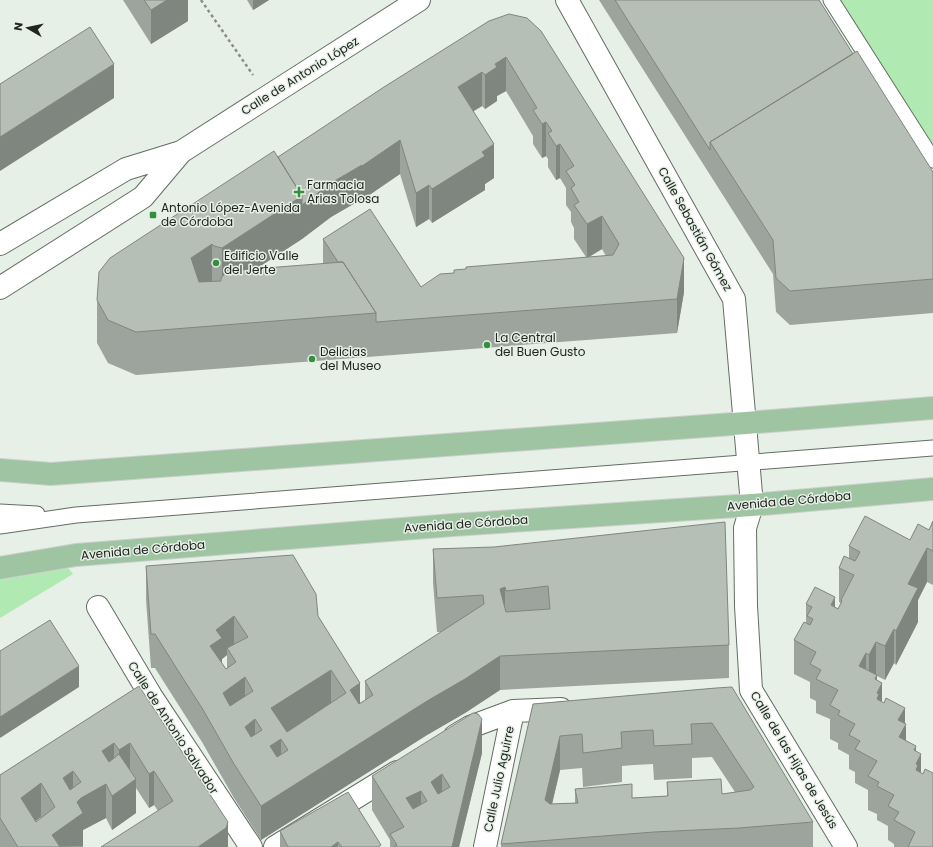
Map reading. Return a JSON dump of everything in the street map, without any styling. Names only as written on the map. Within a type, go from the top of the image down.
[{"type":"main road","points":[[0,470],[51,474],[746,424],[933,408]]},
{"type":"main road","name":"Avenida de Córdoba","points":[[0,568],[76,555],[453,525],[752,505],[933,489]]},
{"type":"street","name":"Calle de Antonio López","points":[[0,244],[126,169],[181,152],[419,0]]},
{"type":"street","name":"Calle Sebastián Gómez","points":[[567,0],[734,299],[752,505]]},
{"type":"street","name":"Calle de Antonio López","points":[[0,288],[143,197],[181,152]]},
{"type":"street","name":"Calle de las Hijas de Jesús","points":[[752,505],[745,528],[746,606],[742,694],[846,847]]},
{"type":"street","name":"Calle de Antonio Salvador","points":[[98,607],[151,696],[251,847]]},
{"type":"street","points":[[131,708],[151,696]]},
{"type":"street","points":[[436,748],[470,727],[513,711],[577,708]]},
{"type":"street","name":"Calle Julio Aguirre","points":[[485,847],[513,711]]},
{"type":"street","points":[[275,847],[416,760]]},
{"type":"lane","points":[[831,0],[933,160]]},
{"type":"lane","points":[[0,526],[76,515],[933,448]]},
{"type":"lane","points":[[0,512],[76,515]]},
{"type":"path","points":[[201,0],[268,96]]},
{"type":"green space","points":[[838,0],[933,0],[933,159]]},
{"type":"green space","points":[[68,568],[73,574],[0,618],[0,580]]},
{"type":"building","points":[[144,0],[167,0],[151,10]]},
{"type":"building","points":[[615,0],[819,0],[853,54],[710,142],[710,150]]},
{"type":"building","points":[[509,14],[527,18],[541,31],[684,258],[677,299],[376,322],[376,313],[343,262],[338,262],[323,239],[370,209],[421,287],[440,274],[454,273],[454,270],[466,269],[466,267],[613,255],[619,244],[602,216],[587,224],[574,205],[579,202],[571,188],[575,185],[566,171],[574,166],[560,144],[556,146],[548,133],[552,131],[546,122],[542,124],[533,110],[537,108],[506,57],[495,64],[497,67],[485,75],[482,72],[458,87],[494,144],[482,152],[485,156],[432,189],[429,185],[416,193],[400,140],[362,166],[331,183],[302,205],[302,196],[278,157],[384,87],[489,21]]},
{"type":"building","points":[[90,27],[114,64],[0,137],[0,84]]},
{"type":"building","points":[[857,51],[933,172],[933,279],[790,291],[776,278],[773,240],[710,142]]},
{"type":"building","points":[[274,151],[302,196],[222,248],[212,244],[191,258],[199,282],[221,281],[221,278],[227,271],[343,262],[376,313],[136,332],[108,320],[97,300],[99,272],[110,258]]},
{"type":"building","points":[[865,516],[910,540],[918,524],[929,530],[933,521],[933,551],[927,548],[908,584],[918,588],[896,631],[894,629],[885,646],[876,642],[869,655],[866,653],[859,666],[877,675],[875,679],[882,683],[877,693],[879,694],[877,699],[884,703],[886,698],[905,708],[898,720],[906,724],[899,737],[916,746],[914,750],[921,754],[916,764],[918,765],[916,770],[923,774],[925,769],[933,773],[933,847],[908,847],[915,832],[894,820],[899,812],[888,806],[894,795],[877,786],[879,782],[868,776],[877,761],[855,749],[860,741],[849,735],[855,724],[838,715],[840,711],[830,705],[838,690],[816,679],[821,670],[810,664],[816,652],[794,640],[804,622],[810,625],[813,619],[807,616],[812,607],[806,604],[815,587],[835,597],[831,605],[838,609],[854,575],[839,568],[844,556],[855,561],[860,552],[849,546]]},
{"type":"building","points":[[725,522],[729,645],[500,656],[261,806],[155,634],[151,634],[146,566],[293,555],[316,594],[318,616],[360,683],[350,690],[359,704],[373,695],[365,681],[484,604],[483,595],[437,598],[433,549],[494,547]],"holes":[[[548,586],[550,609],[506,612],[500,589],[505,587],[506,591]],[[234,616],[248,637],[227,648],[236,662],[226,669],[210,646],[222,638],[216,630]],[[331,670],[346,693],[287,732],[271,708]],[[245,677],[253,691],[230,706],[223,693]],[[255,719],[262,730],[251,737],[245,727]],[[281,739],[288,750],[277,757],[270,746]]]},
{"type":"building","points":[[50,620],[79,666],[0,717],[0,651]]},
{"type":"building","points":[[139,686],[228,822],[226,828],[198,847],[101,847],[173,801],[154,771],[149,774],[130,743],[119,750],[114,743],[102,751],[109,762],[119,754],[136,779],[112,796],[106,784],[81,798],[77,802],[83,813],[52,835],[60,847],[18,847],[0,818],[0,775]],"holes":[[[73,771],[81,782],[70,790],[63,778]],[[41,783],[55,807],[36,822],[21,798]]]},
{"type":"building","points":[[732,687],[813,822],[739,828],[654,832],[501,844],[533,704]],"holes":[[[712,723],[754,787],[750,790],[722,794],[721,779],[667,782],[668,796],[632,798],[632,784],[575,789],[578,803],[550,804],[545,800],[560,736],[582,734],[583,753],[622,748],[621,732],[653,730],[654,746],[692,744],[691,724]]]},
{"type":"building","points":[[473,713],[478,714],[482,719],[452,847],[394,847],[397,845],[390,834],[404,827],[372,776]],"holes":[[[442,774],[450,787],[438,794],[431,782]],[[421,791],[427,801],[413,809],[406,798]]]},
{"type":"building","points":[[348,792],[381,845],[378,847],[342,847],[338,842],[331,847],[288,847],[280,831]]},
{"type":"place","name":"Farmacia Arias Tolosa","points":[[299,192]]},
{"type":"place","name":"Antonio López-Avenida de Córdoba","points":[[153,215]]},
{"type":"place","name":"Edificio Valle del Jerte","points":[[216,263]]},
{"type":"place","name":"La Central del Buen Gusto","points":[[487,345]]},
{"type":"place","name":"Delicias del Museo","points":[[312,359]]}]
